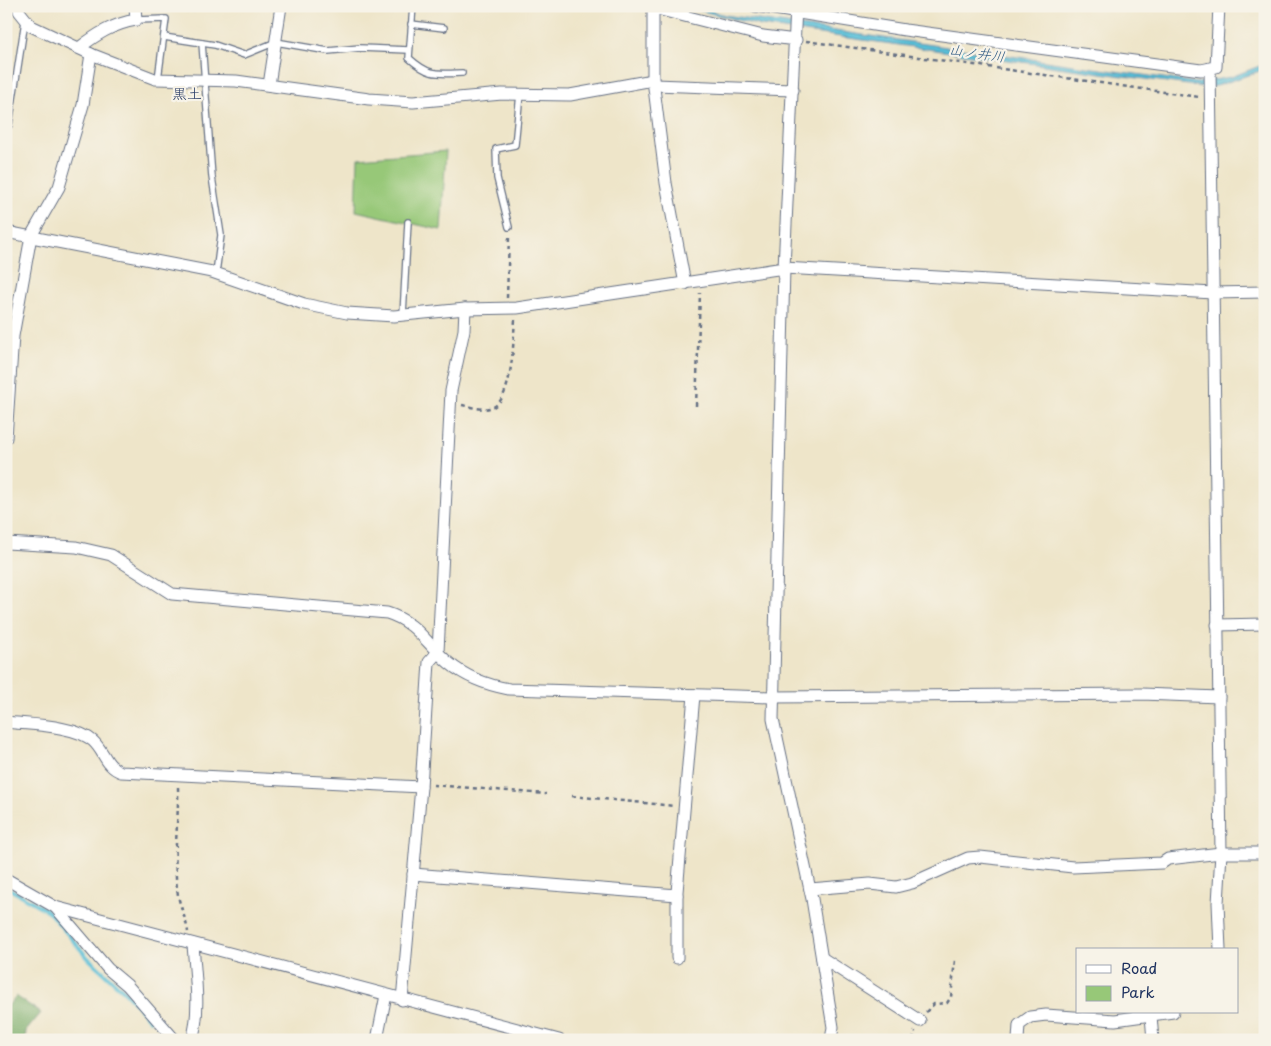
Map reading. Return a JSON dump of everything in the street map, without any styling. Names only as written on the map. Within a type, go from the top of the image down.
[{"type":"street","points":[[19,6],[19,11],[31,26],[91,54],[158,79],[206,80],[269,85],[369,99],[413,102],[520,94],[570,94],[654,83],[793,90]]},
{"type":"street","points":[[79,48],[96,35],[118,23],[136,20],[135,6]]},
{"type":"street","points":[[269,85],[281,6]]},
{"type":"street","points":[[755,6],[796,10],[1191,69],[1216,67],[1219,6]]},
{"type":"street","points":[[684,284],[666,183],[654,83],[653,8],[763,36],[796,40]]},
{"type":"street","points":[[796,10],[784,268],[773,719],[810,890],[833,1027],[831,1040]]},
{"type":"street","points":[[6,438],[13,336],[31,236],[58,187],[83,105],[91,54]]},
{"type":"street","points":[[1210,68],[1221,853],[1218,903],[1220,948]]},
{"type":"street","points":[[6,232],[216,273],[304,304],[347,313],[403,315],[465,309],[512,308],[784,268],[1213,293],[1265,292]]},
{"type":"street","points":[[402,1000],[421,786],[429,662],[438,652],[450,403],[464,330],[465,309]]},
{"type":"street","points":[[6,543],[76,547],[111,555],[172,594],[387,613],[404,618],[450,664],[484,684],[508,689],[773,698],[1142,694],[1219,696]]},
{"type":"street","points":[[1217,625],[1265,624]]},
{"type":"street","points":[[677,958],[677,895],[694,695]]},
{"type":"street","points":[[6,722],[69,730],[88,737],[96,743],[113,769],[121,772],[421,786]]},
{"type":"street","points":[[810,890],[870,884],[896,887],[912,883],[968,858],[980,857],[1073,867],[1162,863],[1168,859],[1221,853],[1265,853]]},
{"type":"street","points":[[413,874],[677,895]]},
{"type":"street","points":[[6,879],[55,907],[559,1040]]},
{"type":"street","points":[[55,907],[108,969],[127,985],[175,1040]]},
{"type":"street","points":[[191,944],[196,988],[196,1027],[192,1040]]},
{"type":"street","points":[[822,958],[920,1021]]},
{"type":"street","points":[[377,1040],[386,995]]},
{"type":"street","points":[[1018,1040],[1019,1025],[1030,1016],[1046,1015],[1115,1020],[1162,1014]]},
{"type":"street","points":[[1151,1016],[1153,1040]]},
{"type":"lane","points":[[413,6],[408,58],[422,70],[433,74],[462,74]]},
{"type":"lane","points":[[9,125],[25,18]]},
{"type":"lane","points":[[136,20],[166,19],[158,79]]},
{"type":"lane","points":[[411,24],[444,28]]},
{"type":"lane","points":[[164,37],[202,43],[244,55],[276,42],[328,51],[360,48],[409,50]]},
{"type":"lane","points":[[202,43],[206,80],[206,119],[221,235],[216,273]]},
{"type":"lane","points":[[508,227],[497,178],[496,149],[515,145],[520,94]]},
{"type":"lane","points":[[403,315],[408,222]]},
{"type":"path","points":[[796,40],[1210,98]]},
{"type":"path","points":[[450,403],[484,409],[493,407],[503,397],[508,384],[512,308],[508,227]]},
{"type":"path","points":[[696,406],[701,281]]},
{"type":"path","points":[[178,775],[179,811],[175,838],[178,896],[186,915],[191,944]]},
{"type":"path","points":[[421,786],[546,794]]},
{"type":"path","points":[[572,796],[684,807]]},
{"type":"path","points":[[913,1040],[920,1021],[934,1004],[947,1003],[951,997],[955,960]]},
{"type":"green space","points":[[446,151],[441,230],[356,211],[358,158]]},
{"type":"green space","points":[[16,996],[41,1013],[26,1031],[25,1040],[6,1040],[6,1008]]},
{"type":"water","name":"山ノ井川","points":[[682,6],[696,6],[725,15],[758,20],[1198,83],[1231,77],[1265,64],[1265,69],[1216,86],[1203,87],[762,26]]},
{"type":"waterway","points":[[6,887],[48,911],[88,958],[126,993],[150,1020]]},
{"type":"district","name":"黒土","points":[[187,94]]}]
